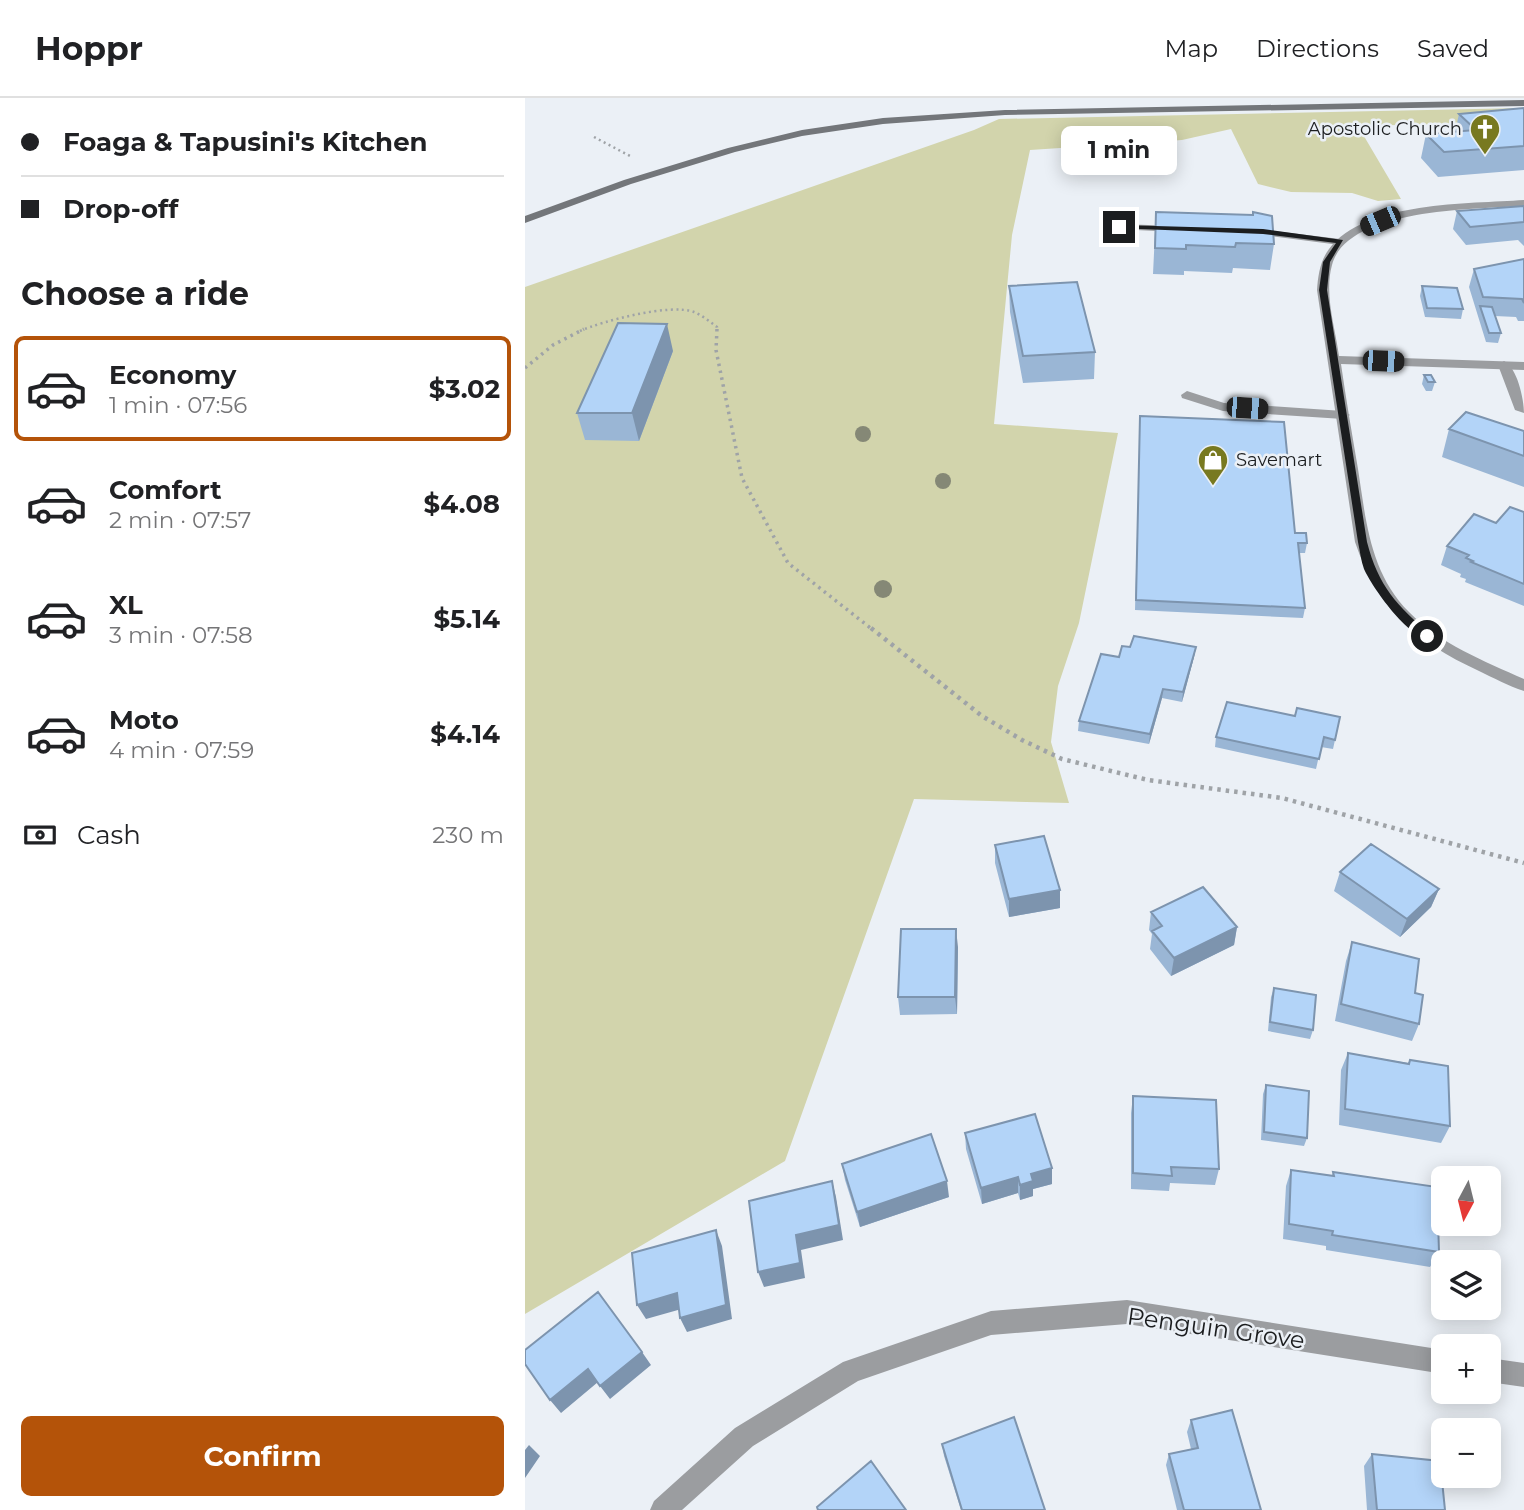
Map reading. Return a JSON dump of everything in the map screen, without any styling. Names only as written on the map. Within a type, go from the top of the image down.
[{"type":"main road","points":[[525,220],[658,171],[720,152],[804,132],[918,117],[1027,112],[1524,103]]},
{"type":"street","points":[[1524,203],[1446,209],[1396,217],[1362,228],[1341,242],[1327,262],[1323,290],[1362,542],[1369,568],[1379,587],[1402,616],[1427,636],[1467,659],[1524,685]]},
{"type":"street","points":[[1119,227],[1184,229]]},
{"type":"street","points":[[1236,231],[1287,234],[1341,242]]},
{"type":"street","points":[[1335,360],[1524,366]]},
{"type":"street","points":[[1504,365],[1521,411]]},
{"type":"street","points":[[1187,396],[1223,407],[1343,415]]},
{"type":"street","name":"Penguin Grove","points":[[663,1510],[744,1437],[852,1371],[991,1323],[1127,1312],[1431,1360]]},
{"type":"street","points":[[1501,1372],[1524,1375]]},
{"type":"path","points":[[594,137],[658,171]]},
{"type":"path","points":[[525,368],[537,356],[585,327],[628,315],[680,309],[695,313],[717,327],[716,350],[742,478],[788,563],[982,716],[1022,740],[1062,759],[1093,768],[1148,780],[1282,798],[1524,863]]},
{"type":"green space","points":[[1524,108],[1524,122],[1358,126],[1401,199],[1378,201],[1352,193],[1291,192],[1258,184],[1231,129],[1182,140],[1030,150],[1012,235],[994,424],[1118,433],[1079,623],[1058,686],[1051,742],[1069,803],[914,799],[785,1161],[525,1314],[525,287],[999,119]]},
{"type":"building","points":[[1524,108],[1524,146],[1444,152],[1426,134],[1476,130],[1459,114]]},
{"type":"building","points":[[1524,206],[1524,222],[1470,227],[1457,211]]},
{"type":"building","points":[[1156,212],[1253,215],[1253,212],[1272,216],[1274,244],[1236,243],[1235,247],[1186,245],[1186,249],[1155,248]]},
{"type":"building","points":[[1524,259],[1524,303],[1522,299],[1483,297],[1474,269]]},
{"type":"building","points":[[1077,282],[1095,352],[1023,356],[1009,286]]},
{"type":"building","points":[[1422,286],[1457,288],[1463,309],[1427,308]]},
{"type":"building","points":[[1480,306],[1492,307],[1501,333],[1489,333]]},
{"type":"building","points":[[618,323],[667,324],[632,413],[577,413]]},
{"type":"building","points":[[1424,375],[1431,375],[1435,382],[1428,382]]},
{"type":"building","points":[[1466,412],[1524,431],[1524,456],[1449,429]]},
{"type":"building","name":"Savemart","points":[[1140,416],[1284,422],[1295,533],[1306,533],[1307,543],[1298,543],[1305,608],[1136,600]]},
{"type":"building","points":[[1510,507],[1524,512],[1524,584],[1471,562],[1473,561],[1466,558],[1469,555],[1447,546],[1474,514],[1496,523]]},
{"type":"building","points":[[1134,636],[1196,647],[1183,692],[1163,689],[1150,734],[1079,721],[1101,654],[1119,657],[1122,646],[1130,647]]},
{"type":"building","points":[[1227,702],[1295,716],[1297,708],[1340,717],[1335,740],[1324,737],[1319,759],[1216,737]]},
{"type":"building","points":[[1044,836],[1060,890],[1009,899],[995,845]]},
{"type":"building","points":[[1371,844],[1439,889],[1407,919],[1340,872]]},
{"type":"building","points":[[1203,887],[1237,927],[1174,958],[1152,931],[1162,926],[1151,912]]},
{"type":"building","points":[[901,929],[956,929],[955,997],[898,997]]},
{"type":"building","points":[[1352,942],[1419,959],[1415,993],[1423,995],[1419,1024],[1341,1004]]},
{"type":"building","points":[[1274,988],[1316,995],[1313,1030],[1270,1022]]},
{"type":"building","points":[[1348,1053],[1409,1064],[1410,1060],[1448,1066],[1450,1126],[1345,1109]]},
{"type":"building","points":[[1266,1085],[1309,1091],[1307,1138],[1264,1132]]},
{"type":"building","points":[[1133,1096],[1216,1100],[1219,1169],[1171,1167],[1172,1176],[1133,1173]]},
{"type":"building","points":[[1035,1114],[1052,1168],[1031,1174],[1033,1181],[1020,1185],[1018,1177],[981,1188],[965,1133]]},
{"type":"building","points":[[931,1134],[947,1181],[857,1212],[842,1164]]},
{"type":"building","points":[[1291,1170],[1334,1176],[1333,1172],[1431,1186],[1431,1236],[1439,1236],[1439,1250],[1332,1235],[1333,1231],[1289,1224]]},
{"type":"building","points":[[832,1181],[839,1225],[796,1235],[800,1263],[758,1272],[749,1201]]},
{"type":"building","points":[[716,1230],[726,1305],[680,1318],[677,1293],[637,1305],[632,1253]]},
{"type":"building","points":[[598,1292],[642,1352],[600,1386],[588,1369],[550,1400],[525,1364],[525,1350]]},
{"type":"building","points":[[1232,1410],[1261,1510],[1184,1510],[1169,1454],[1198,1448],[1191,1420]]},
{"type":"building","points":[[1014,1417],[1045,1510],[962,1510],[942,1444]]},
{"type":"building","points":[[1372,1454],[1431,1460],[1431,1488],[1443,1488],[1445,1510],[1377,1510]]},
{"type":"building","points":[[871,1461],[906,1510],[818,1510],[817,1507]]},
{"type":"place","name":"Apostolic Church","points":[[1485,156]]},
{"type":"place","name":"Savemart","points":[[1213,487]]},
{"type":"route","points":[[1119,227],[1263,232],[1341,242],[1327,262],[1323,290],[1362,542],[1369,568],[1379,587],[1402,616],[1427,636]]}]
